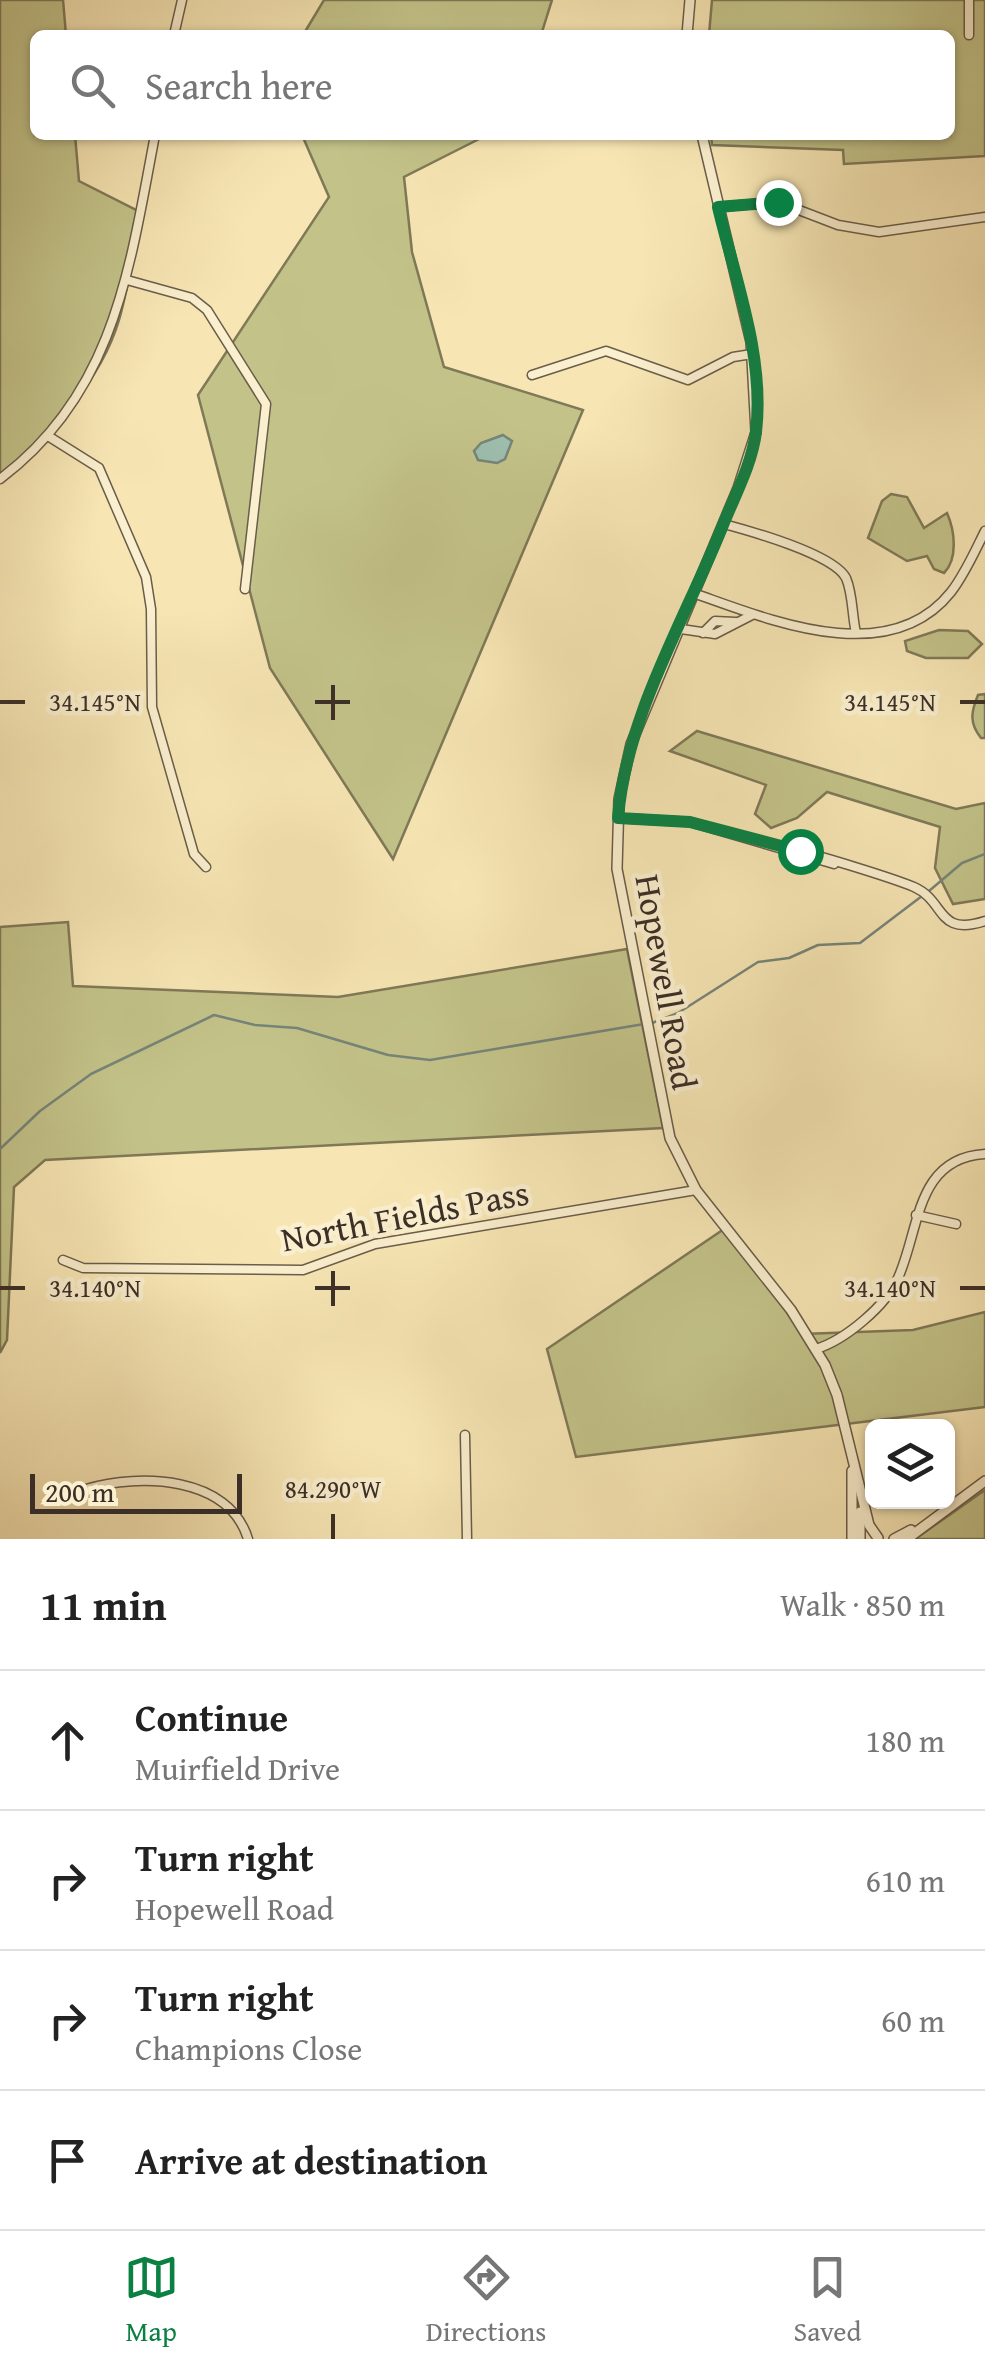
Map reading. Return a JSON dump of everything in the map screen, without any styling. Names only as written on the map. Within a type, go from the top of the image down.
[{"type":"street","points":[[175,30],[182,0]]},
{"type":"street","points":[[687,30],[690,0]]},
{"type":"street","points":[[968,35],[969,0]]},
{"type":"street","points":[[0,479],[48,436],[78,400],[108,338],[127,280],[154,140]]},
{"type":"street","name":"Hopewell Road","points":[[703,140],[752,354],[756,432],[696,594],[631,744],[618,818],[618,882],[670,1138],[696,1190],[791,1310],[816,1349],[837,1394],[869,1525],[879,1539]]},
{"type":"street","points":[[718,207],[778,202],[838,225],[879,232],[985,217]]},
{"type":"street","points":[[127,280],[192,298],[207,310],[266,404],[245,588]]},
{"type":"street","points":[[532,375],[606,351],[688,380],[733,357],[752,354]]},
{"type":"street","points":[[48,436],[99,468],[146,578],[154,717],[194,854],[206,867]]},
{"type":"street","points":[[724,524],[784,544],[841,571],[848,582],[856,633]]},
{"type":"street","points":[[696,594],[825,633],[895,627],[924,616],[950,594],[985,530]]},
{"type":"street","points":[[681,628],[715,634],[746,615],[761,616]]},
{"type":"street","points":[[618,818],[690,822],[917,888],[945,920],[955,924],[985,921]]},
{"type":"street","points":[[816,1349],[850,1330],[897,1281],[928,1187],[948,1165],[985,1154]]},
{"type":"street","name":"North Fields Pass","points":[[64,1260],[84,1268],[303,1270],[375,1244],[696,1190]]},
{"type":"street","points":[[916,1214],[956,1224]]},
{"type":"street","points":[[465,1435],[466,1539]]},
{"type":"street","name":"Hopewell Road","points":[[852,1457],[862,1539]]},
{"type":"street","points":[[852,1471],[852,1539]]},
{"type":"street","points":[[907,1539],[985,1481]]},
{"type":"street","points":[[86,1489],[106,1483],[204,1490],[220,1498],[242,1520],[248,1539]]},
{"type":"street","points":[[894,1539],[939,1513]]},
{"type":"street","points":[[862,1539],[879,1539]]},
{"type":"green space","points":[[0,0],[63,0],[66,30],[30,30],[30,140],[75,140],[79,181],[142,213],[119,320],[100,365],[56,423],[4,474],[0,473]]},
{"type":"green space","points":[[324,0],[552,0],[543,30],[306,30]]},
{"type":"green space","points":[[712,0],[985,0],[985,156],[844,164],[843,150],[712,145],[712,140],[955,140],[955,30],[709,30]]},
{"type":"green space","points":[[304,140],[477,140],[404,177],[412,252],[444,367],[583,410],[393,859],[270,668],[198,395],[329,197]]},
{"type":"green space","points":[[891,494],[907,497],[924,528],[947,513],[954,544],[952,560],[944,573],[934,569],[927,556],[907,561],[868,538],[882,501]]},
{"type":"green space","points":[[939,630],[968,631],[982,644],[968,658],[926,658],[907,651],[905,641]]},
{"type":"green space","points":[[985,694],[985,738],[981,738],[974,727],[973,712],[978,695]]},
{"type":"green space","points":[[697,731],[956,809],[985,803],[985,899],[953,904],[935,868],[940,827],[827,792],[797,818],[771,828],[755,814],[766,785],[670,751]]},
{"type":"green space","points":[[68,922],[73,986],[338,997],[627,949],[663,1128],[45,1160],[14,1187],[7,1340],[0,1353],[0,927]]},
{"type":"green space","points":[[727,1227],[802,1334],[913,1330],[985,1312],[985,1407],[576,1457],[547,1349]]},
{"type":"green space","points":[[985,1490],[985,1539],[915,1539]]},
{"type":"shaded area","points":[[503,435],[512,441],[505,459],[497,463],[478,460],[474,451],[481,443]]},
{"type":"waterway","points":[[929,891],[962,863],[985,854]]},
{"type":"waterway","points":[[652,1023],[678,1013],[758,962],[789,958],[818,945],[860,943],[922,896]]},
{"type":"waterway","points":[[0,1149],[40,1111],[91,1074],[214,1015],[255,1025],[297,1028],[388,1055],[430,1060],[644,1024]]},
{"type":"route","points":[[778,202],[718,207],[750,342],[756,381],[756,432],[750,458],[695,596],[639,720],[623,773],[618,818],[690,822],[800,851]]}]
